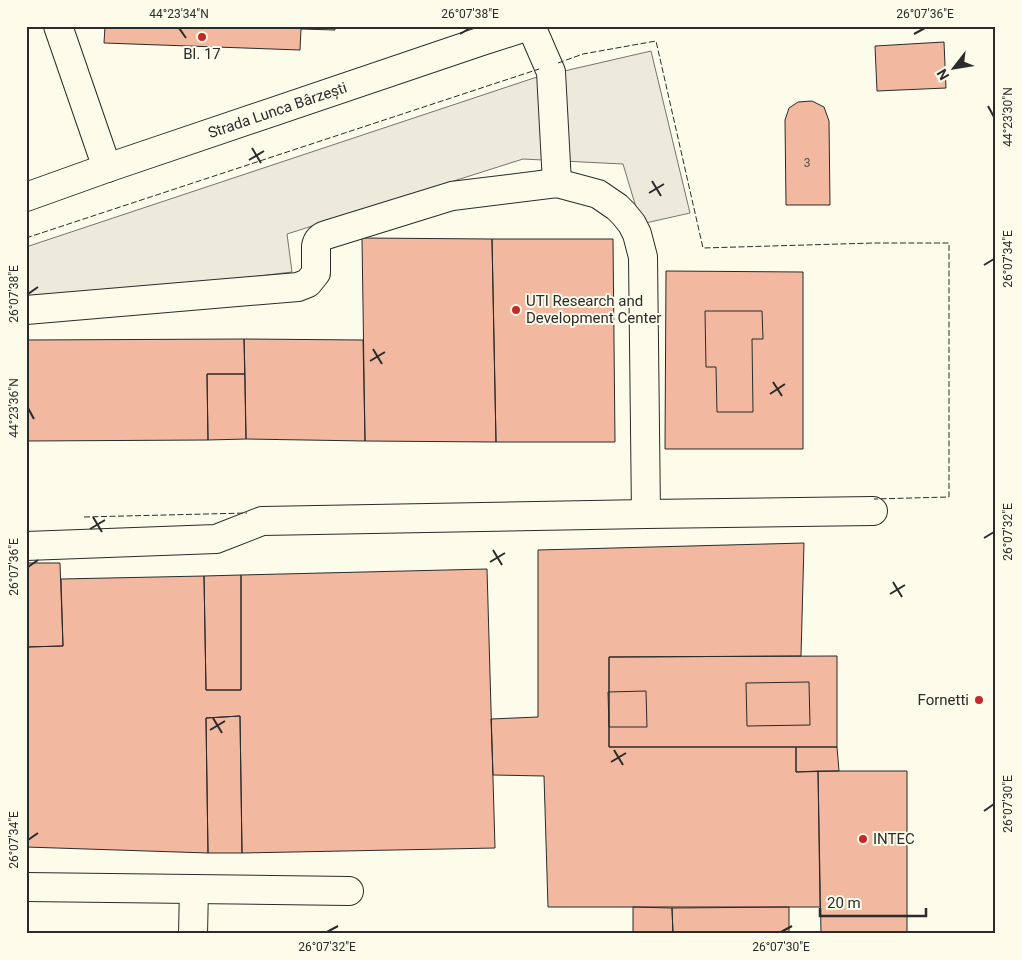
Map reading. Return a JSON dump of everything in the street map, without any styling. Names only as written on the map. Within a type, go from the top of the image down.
[{"type":"street","points":[[58,26],[107,168]]},
{"type":"street","points":[[530,26],[551,72],[557,183]]},
{"type":"street","name":"Strada Lunca Bârzești","points":[[26,197],[463,47],[530,26]]},
{"type":"street","points":[[26,310],[298,287],[308,283],[316,273],[316,246],[323,235],[452,196],[557,183],[598,194],[624,214],[632,224],[641,245],[643,257],[646,514]]},
{"type":"street","points":[[26,546],[216,539],[262,521],[873,511]]},
{"type":"street","points":[[26,529],[82,529],[86,533],[87,544]]},
{"type":"street","points":[[26,888],[349,891]]},
{"type":"street","points":[[193,934],[194,889]]},
{"type":"shaded area","points":[[651,51],[690,213],[641,224],[623,164],[523,159],[287,234],[292,272],[26,304],[26,247],[534,78]]},
{"type":"building","name":"Bl. 17","points":[[105,26],[335,26],[335,30],[301,29],[300,50],[104,43]]},
{"type":"building","points":[[944,42],[946,88],[877,91],[875,46]]},
{"type":"building","points":[[812,101],[824,107],[829,121],[830,205],[786,205],[785,120],[789,108],[798,102]]},
{"type":"building","points":[[362,238],[492,239],[496,442],[365,441]]},
{"type":"building","points":[[492,239],[613,239],[615,442],[496,442]]},
{"type":"building","points":[[666,271],[803,272],[803,449],[665,449]]},
{"type":"building","points":[[705,311],[762,311],[763,339],[752,339],[753,412],[717,412],[716,367],[706,367]]},
{"type":"building","points":[[244,339],[363,340],[365,441],[246,439]]},
{"type":"building","points":[[244,339],[245,374],[207,374],[208,440],[26,441],[26,340]]},
{"type":"building","points":[[207,374],[245,374],[246,439],[208,440]]},
{"type":"building","points":[[804,543],[801,656],[609,657],[609,747],[796,747],[796,772],[818,771],[820,907],[548,907],[544,776],[493,775],[491,719],[538,717],[538,550]]},
{"type":"building","points":[[26,563],[60,563],[63,646],[26,647]]},
{"type":"building","points":[[487,569],[495,848],[242,853],[240,716],[206,718],[208,853],[26,847],[26,647],[63,646],[61,579],[204,576],[206,690],[241,690],[241,575]]},
{"type":"building","points":[[241,575],[241,690],[206,690],[204,576]]},
{"type":"building","points":[[837,656],[837,747],[609,747],[609,657]]},
{"type":"building","points":[[809,682],[810,725],[747,726],[746,683]]},
{"type":"building","points":[[646,691],[647,727],[609,727],[608,692]]},
{"type":"building","points":[[240,716],[242,853],[208,853],[206,718]]},
{"type":"building","points":[[796,747],[837,747],[839,771],[796,772]]},
{"type":"building","name":"INTEC","points":[[818,771],[907,771],[907,934],[821,934]]},
{"type":"building","points":[[633,907],[672,908],[673,934],[633,934]]},
{"type":"building","points":[[789,907],[789,934],[673,934],[672,908]]},
{"type":"fence","points":[[558,63],[583,54],[656,41],[703,248],[874,243],[949,243],[949,497],[874,499]]},
{"type":"fence","points":[[26,238],[539,69]]},
{"type":"fence","points":[[84,517],[247,513]]},
{"type":"place","name":"Bl. 17","points":[[202,37]]},
{"type":"place","name":"UTI Research and Development Center","points":[[516,310]]},
{"type":"place","name":"Fornetti","points":[[979,700]]},
{"type":"place","name":"INTEC","points":[[863,839]]}]
